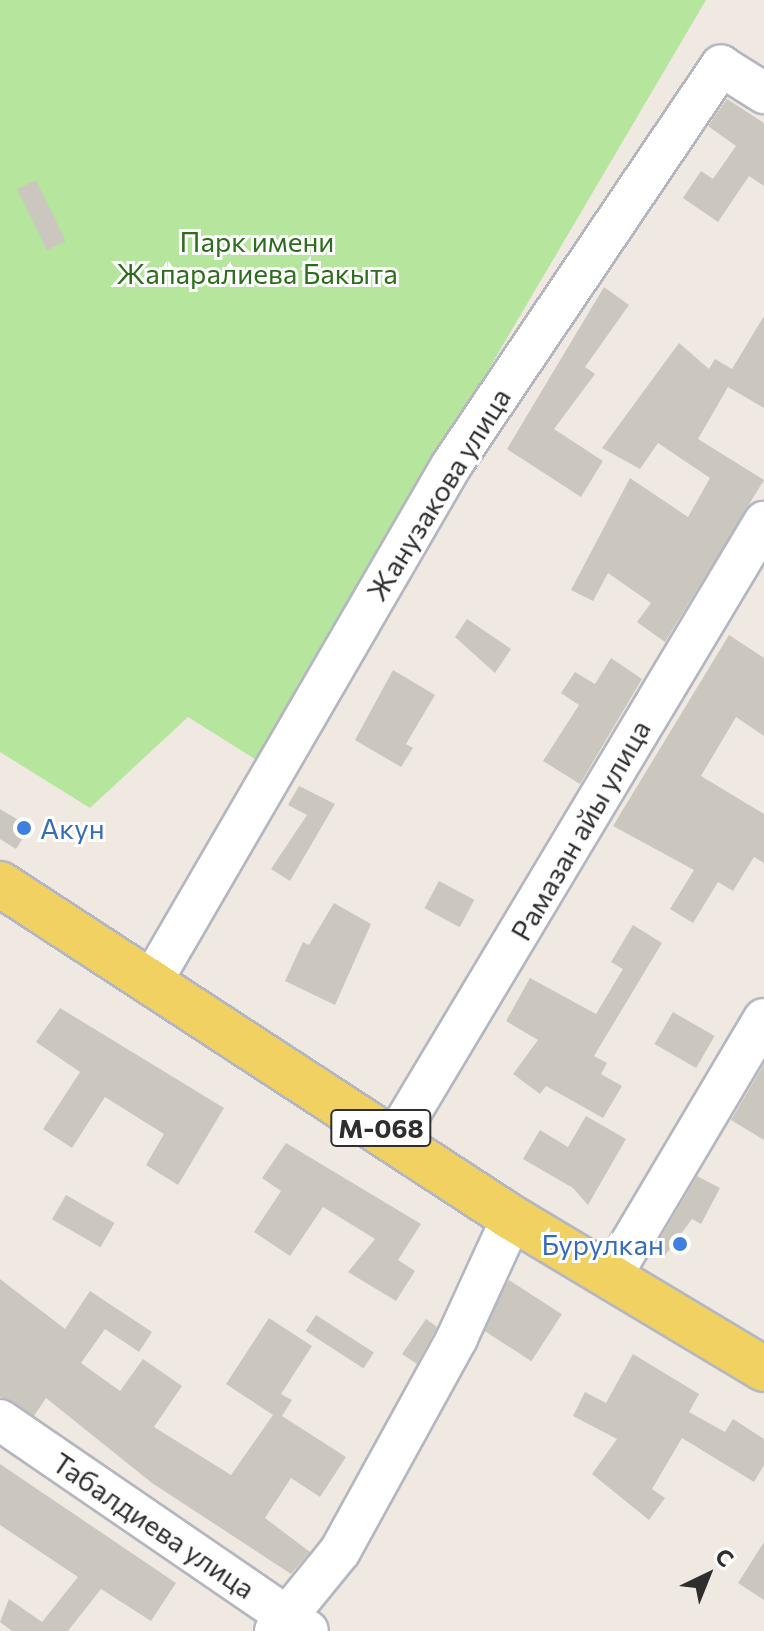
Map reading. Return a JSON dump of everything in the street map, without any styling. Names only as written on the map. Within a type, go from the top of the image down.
[{"type":"main road","name":"М-068","points":[[0,884],[396,1137],[512,1218],[764,1369]]},
{"type":"street","name":"Жанузакова улица","points":[[152,981],[451,466],[721,66],[764,93]]},
{"type":"street","name":"Рамазан айы улица","points":[[396,1137],[764,522]]},
{"type":"street","points":[[610,1278],[764,1019]]},
{"type":"street","points":[[290,1626],[340,1551],[457,1338],[512,1218]]},
{"type":"street","name":"Табалдиева улица","points":[[0,1420],[290,1626]]},
{"type":"green space","name":"Парк имени Жапаралиева Бакыта","points":[[0,0],[706,0],[258,761],[188,717],[90,808],[0,752]]},
{"type":"building","points":[[727,99],[764,123],[764,186],[749,176],[718,222],[683,198],[701,171],[713,179],[736,146],[708,126]]},
{"type":"building","points":[[36,180],[66,241],[47,250],[17,189]]},
{"type":"building","points":[[604,287],[629,305],[585,367],[595,374],[554,429],[603,461],[581,497],[507,449]]},
{"type":"building","points":[[764,316],[764,408],[728,387],[698,439],[764,480],[665,642],[637,622],[651,603],[608,573],[593,601],[571,590],[630,478],[688,517],[710,478],[658,443],[640,469],[602,448],[679,343],[709,369],[715,359],[732,369]]},
{"type":"building","points":[[467,619],[511,649],[495,673],[455,637]]},
{"type":"building","points":[[729,635],[764,658],[764,736],[736,717],[701,776],[764,814],[764,863],[754,857],[733,891],[718,882],[693,923],[670,909],[694,870],[613,826]]},
{"type":"building","points":[[611,658],[642,679],[580,784],[543,761],[579,705],[561,693],[575,672],[595,684]]},
{"type":"building","points":[[393,670],[435,695],[406,744],[413,748],[401,767],[355,740]]},
{"type":"building","points":[[299,786],[335,804],[290,881],[271,869],[307,815],[288,805]]},
{"type":"building","points":[[0,809],[30,827],[16,849],[0,839]]},
{"type":"building","points":[[439,881],[474,900],[460,927],[424,908]]},
{"type":"building","points":[[334,903],[371,924],[335,1005],[285,981],[303,942],[309,945]]},
{"type":"building","points":[[633,925],[662,943],[594,1056],[607,1063],[601,1074],[622,1086],[603,1118],[546,1086],[540,1094],[513,1074],[538,1040],[506,1021],[530,978],[596,1014],[623,969],[611,962]]},
{"type":"building","points":[[60,1008],[224,1108],[178,1185],[146,1165],[164,1134],[105,1097],[72,1148],[43,1129],[80,1072],[36,1042]]},
{"type":"building","points":[[673,1012],[715,1036],[696,1068],[654,1044]]},
{"type":"building","points":[[764,1064],[764,1140],[731,1120]]},
{"type":"building","points":[[586,1116],[626,1139],[588,1205],[573,1188],[523,1159],[540,1130],[568,1147]]},
{"type":"building","points":[[286,1143],[421,1224],[398,1260],[415,1271],[396,1301],[348,1272],[375,1239],[323,1207],[290,1256],[254,1232],[281,1191],[262,1178]]},
{"type":"building","points":[[697,1176],[720,1188],[701,1224],[692,1219],[664,1257],[654,1249]]},
{"type":"building","points":[[66,1195],[114,1223],[100,1247],[52,1219]]},
{"type":"building","points":[[0,1279],[65,1329],[90,1291],[152,1332],[139,1352],[105,1329],[81,1363],[120,1391],[143,1359],[182,1386],[154,1427],[231,1475],[273,1415],[226,1384],[269,1318],[312,1346],[281,1394],[292,1400],[282,1416],[346,1457],[320,1497],[291,1478],[265,1518],[310,1552],[291,1574],[152,1483],[46,1398],[34,1416],[0,1397]]},
{"type":"building","points":[[509,1280],[562,1314],[531,1361],[479,1327]]},
{"type":"building","points":[[316,1315],[374,1353],[364,1369],[306,1331]]},
{"type":"building","points":[[426,1319],[437,1327],[417,1364],[402,1354]]},
{"type":"building","points":[[633,1354],[699,1394],[689,1412],[725,1432],[733,1419],[764,1439],[764,1465],[754,1482],[682,1438],[652,1489],[665,1498],[649,1520],[592,1474],[617,1439],[573,1416],[585,1392],[606,1403]]},
{"type":"building","points":[[0,1464],[176,1583],[151,1621],[101,1589],[68,1631],[12,1631],[0,1622],[9,1599],[42,1622],[78,1577],[0,1525]]},
{"type":"building","points":[[764,1542],[764,1600],[738,1583]]},
{"type":"place","name":"Акун","points":[[24,828]]},
{"type":"place","name":"Бурулкан","points":[[680,1244]]}]
